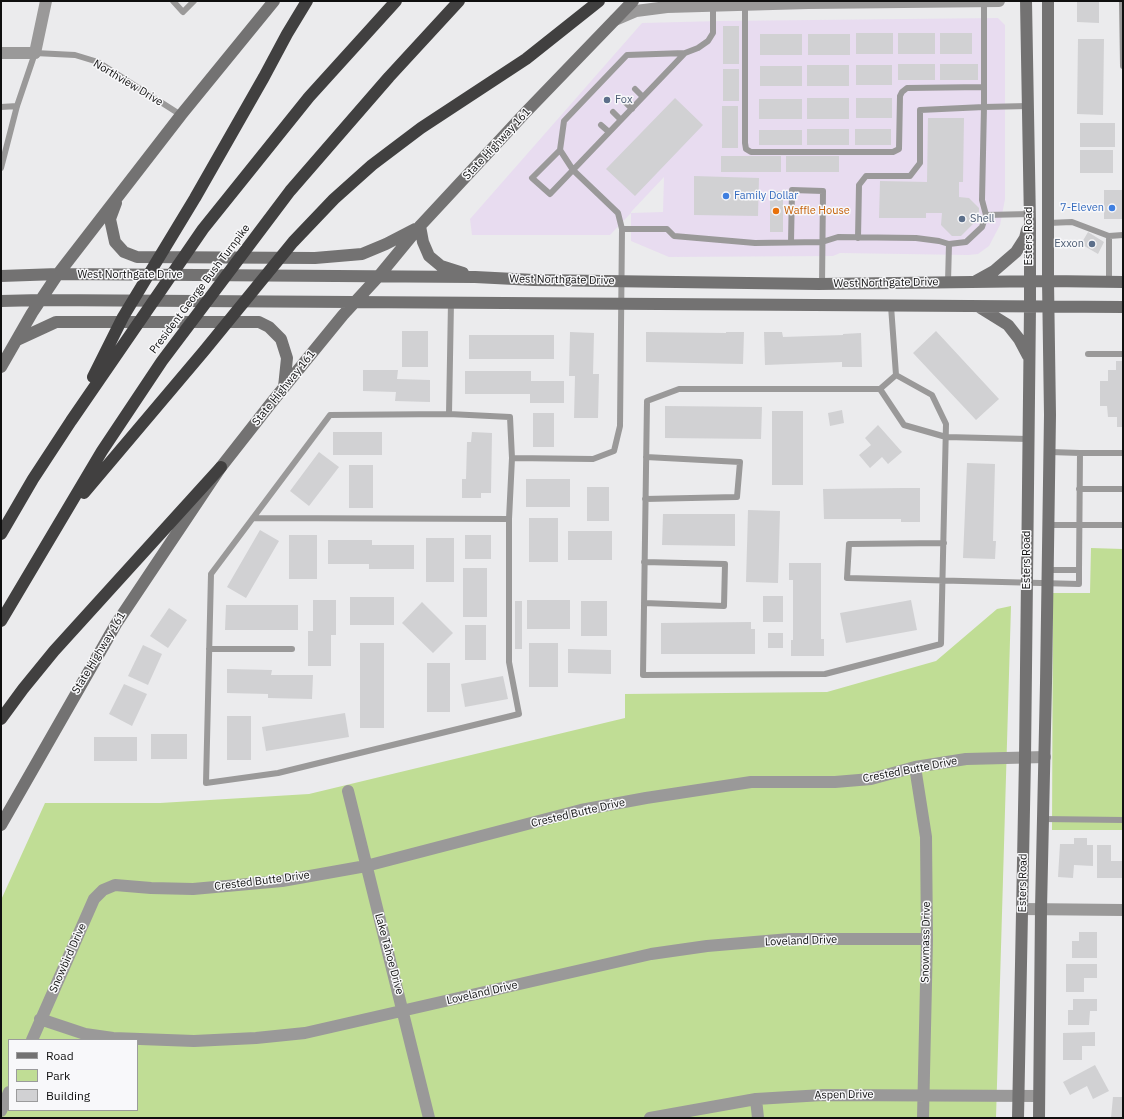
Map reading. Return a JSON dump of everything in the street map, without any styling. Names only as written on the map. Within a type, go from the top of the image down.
[{"type":"highway","points":[[71,421],[123,317],[195,198],[307,1]]},
{"type":"highway","points":[[1,534],[33,479],[71,421],[203,229],[309,97],[396,1]]},
{"type":"highway","name":"President George Bush Turnpike","points":[[1,621],[102,451],[162,361],[290,191],[389,77],[459,1]]},
{"type":"highway","points":[[62,519],[204,351],[293,242],[334,199],[372,165],[420,128],[526,59],[599,1]]},
{"type":"highway","points":[[1,719],[54,651],[221,467]]},
{"type":"main road","points":[[1,367],[58,274],[181,115],[274,1]]},
{"type":"main road","name":"State Highway 161","points":[[1,824],[116,624],[221,467],[284,387],[355,301],[378,277],[420,226],[634,1]]},
{"type":"main road","name":"Esters Road","points":[[1018,1118],[1025,758],[1030,307],[1026,1]]},
{"type":"main road","name":"Esters Road","points":[[1039,1118],[1041,909],[1050,452],[1048,306],[1048,1]]},
{"type":"main road","points":[[118,195],[110,219],[115,242],[124,252],[137,257],[315,258],[362,254],[386,244],[420,226],[423,242],[428,256],[441,266],[475,277]]},
{"type":"main road","points":[[973,282],[994,271],[1016,252],[1025,238],[1030,219]]},
{"type":"main road","name":"West Northgate Drive","points":[[1,276],[58,274],[475,277],[534,280],[821,284],[1030,281],[1123,282]]},
{"type":"main road","points":[[820,305],[821,284]]},
{"type":"main road","name":"West Northgate Drive","points":[[1,301],[355,301],[1123,307]]},
{"type":"main road","points":[[978,306],[1008,325],[1025,348],[1029,358]]},
{"type":"main road","points":[[17,340],[56,322],[259,322],[269,327],[281,339],[287,358],[284,387]]},
{"type":"street","points":[[35,53],[46,1]]},
{"type":"street","points":[[615,20],[636,11],[667,7],[722,4],[745,5],[999,1]]},
{"type":"street","name":"Northview Drive","points":[[1,53],[35,53]]},
{"type":"street","name":"Crested Butte Drive","points":[[115,885],[150,888],[193,889],[282,881],[366,866],[581,810],[646,798],[751,782],[835,782],[871,779],[915,767],[966,759],[1045,757]]},
{"type":"street","name":"Snowmass Drive","points":[[915,767],[926,837],[927,939],[923,1118]]},
{"type":"street","name":"Lake Tahoe Drive","points":[[348,791],[404,1011],[429,1118]]},
{"type":"street","name":"Snowbird Drive","points":[[32,1039],[94,899],[103,890],[115,885]]},
{"type":"street","points":[[1022,909],[1123,910]]},
{"type":"street","name":"Loveland Drive","points":[[40,1019],[85,1034],[113,1038],[194,1041],[256,1038],[305,1033],[665,952],[707,946],[790,939],[927,939]]},
{"type":"street","points":[[1,1111],[8,1094]]},
{"type":"street","name":"Aspen Drive","points":[[650,1118],[756,1099],[824,1095],[1039,1096]]},
{"type":"street","points":[[756,1099],[758,1118]]},
{"type":"lane","points":[[173,1],[182,12],[194,1]]},
{"type":"lane","points":[[622,228],[667,228],[674,236],[755,243],[822,242],[838,237],[916,238],[939,240],[949,244],[966,242],[982,227],[986,215],[982,200],[984,1]]},
{"type":"lane","points":[[1122,1],[1123,66]]},
{"type":"lane","points":[[685,53],[550,194],[532,178],[560,150],[564,120],[582,107],[616,71],[627,55],[685,53],[698,48],[708,41],[713,34],[722,4]]},
{"type":"lane","points":[[745,5],[745,143],[746,149],[751,152],[893,152],[899,149],[900,96],[907,88],[984,87]]},
{"type":"lane","points":[[1,168],[17,106],[35,53]]},
{"type":"lane","name":"Northview Drive","points":[[35,53],[75,55],[98,62],[181,115]]},
{"type":"lane","points":[[635,89],[643,97]]},
{"type":"lane","points":[[624,101],[632,109]]},
{"type":"lane","points":[[1,107],[17,106]]},
{"type":"lane","points":[[858,238],[859,185],[866,176],[910,176],[920,163],[920,110],[1028,106]]},
{"type":"lane","points":[[613,112],[621,120]]},
{"type":"lane","points":[[601,125],[609,132]]},
{"type":"lane","points":[[512,458],[593,459],[614,451],[620,426],[622,228],[618,213],[573,170],[560,150]]},
{"type":"lane","points":[[791,242],[792,190],[823,191],[821,284]]},
{"type":"lane","points":[[986,215],[1030,219]]},
{"type":"lane","points":[[1048,223],[1072,222],[1109,236],[1123,235]]},
{"type":"lane","points":[[1109,236],[1110,282]]},
{"type":"lane","points":[[948,282],[949,244]]},
{"type":"lane","points":[[449,414],[451,302]]},
{"type":"lane","points":[[891,306],[896,375]]},
{"type":"lane","points":[[1088,354],[1123,354]]},
{"type":"lane","points":[[896,375],[932,395],[946,424],[941,644],[825,674],[642,675],[647,401],[679,389],[880,389],[896,375]]},
{"type":"lane","points":[[880,389],[904,425],[946,437],[1028,439]]},
{"type":"lane","points":[[449,414],[510,417],[512,458],[509,519],[509,662],[519,714],[278,773],[206,783],[211,574],[330,415],[449,414]]},
{"type":"lane","points":[[1050,452],[1123,453]]},
{"type":"lane","points":[[944,543],[849,544],[846,578],[1079,584],[1080,453]]},
{"type":"lane","points":[[645,499],[737,497],[740,462],[646,456]]},
{"type":"lane","points":[[1079,489],[1123,489]]},
{"type":"lane","points":[[253,518],[509,519]]},
{"type":"lane","points":[[1049,525],[1123,524]]},
{"type":"lane","points":[[644,562],[725,564],[724,606],[644,603]]},
{"type":"lane","points":[[1048,570],[1079,570]]},
{"type":"lane","points":[[209,649],[292,649]]},
{"type":"lane","points":[[1043,819],[1123,820]]},
{"type":"shaded area","points":[[998,18],[1005,25],[1005,199],[1000,225],[989,246],[978,254],[968,255],[840,253],[833,256],[669,257],[631,241],[631,213],[610,235],[472,235],[470,219],[642,23]],"holes":[[[664,177],[663,212],[631,212]]]},
{"type":"green space","points":[[1091,548],[1123,549],[1123,830],[1052,830],[1053,593],[1090,593]]},
{"type":"green space","points":[[1011,606],[996,1118],[1,1118],[1,900],[45,803],[160,803],[309,794],[625,718],[625,694],[827,692],[936,661],[997,609]]},
{"type":"building","points":[[1077,1],[1099,1],[1099,23],[1077,22]]},
{"type":"building","points":[[723,26],[739,26],[739,64],[723,64]]},
{"type":"building","points":[[856,33],[893,33],[893,54],[856,54]]},
{"type":"building","points":[[898,33],[935,33],[935,54],[898,54]]},
{"type":"building","points":[[940,33],[972,33],[972,54],[940,54]]},
{"type":"building","points":[[760,34],[802,34],[802,55],[760,55]]},
{"type":"building","points":[[808,34],[850,34],[850,55],[808,55]]},
{"type":"building","points":[[1078,39],[1104,39],[1103,115],[1077,114]]},
{"type":"building","points":[[898,64],[935,64],[935,80],[898,80]]},
{"type":"building","points":[[940,64],[978,64],[978,80],[940,80]]},
{"type":"building","points":[[807,65],[849,65],[849,86],[807,86]]},
{"type":"building","points":[[856,65],[892,65],[892,85],[856,85]]},
{"type":"building","points":[[760,66],[802,66],[802,86],[760,86]]},
{"type":"building","points":[[723,69],[739,69],[739,101],[723,101]]},
{"type":"building","points":[[675,98],[703,125],[635,196],[606,169]]},
{"type":"building","points":[[807,98],[849,98],[849,119],[807,119]]},
{"type":"building","points":[[856,98],[892,98],[892,118],[856,118]]},
{"type":"building","points":[[759,99],[802,99],[802,119],[759,119]]},
{"type":"building","points":[[722,106],[738,106],[738,148],[722,148]]},
{"type":"building","points":[[928,118],[964,118],[963,182],[959,182],[959,197],[969,198],[979,208],[979,218],[961,236],[952,236],[941,225],[942,213],[926,213],[926,218],[879,218],[880,181],[927,182]]},
{"type":"building","points":[[1080,123],[1115,123],[1115,147],[1080,147]]},
{"type":"building","points":[[807,129],[849,129],[849,145],[807,145]]},
{"type":"building","points":[[855,129],[891,129],[891,145],[855,145]]},
{"type":"building","points":[[759,130],[802,130],[802,145],[759,145]]},
{"type":"building","points":[[1080,150],[1113,150],[1113,173],[1080,173]]},
{"type":"building","points":[[721,156],[781,156],[781,172],[721,172]]},
{"type":"building","points":[[786,156],[839,156],[839,172],[786,172]]},
{"type":"building","name":"Family Dollar","points":[[694,176],[759,178],[758,216],[694,215]]},
{"type":"building","points":[[1104,190],[1123,190],[1123,219],[1104,219]]},
{"type":"building","name":"Waffle House","points":[[770,191],[783,191],[783,232],[770,232]]},
{"type":"building","points":[[1088,232],[1104,242],[1098,254],[1081,244]]},
{"type":"building","points":[[402,331],[428,331],[428,367],[402,367]]},
{"type":"building","points":[[936,331],[999,399],[976,420],[913,353]]},
{"type":"building","points":[[570,332],[594,333],[593,374],[599,374],[598,418],[574,418],[575,376],[569,376]]},
{"type":"building","points":[[646,332],[744,332],[743,364],[646,362]]},
{"type":"building","points":[[764,332],[782,332],[783,337],[861,333],[862,367],[842,367],[842,362],[765,365]]},
{"type":"building","points":[[469,335],[554,335],[554,359],[469,359]]},
{"type":"building","points":[[1116,361],[1123,361],[1123,427],[1117,427],[1117,417],[1108,417],[1107,406],[1100,406],[1100,381],[1108,381],[1108,370],[1116,370]]},
{"type":"building","points":[[363,370],[398,370],[397,379],[430,380],[430,402],[395,401],[396,392],[363,391]]},
{"type":"building","points":[[465,371],[531,371],[531,381],[564,381],[564,403],[530,403],[530,394],[465,394]]},
{"type":"building","points":[[665,406],[762,407],[761,439],[665,438]]},
{"type":"building","points":[[842,410],[844,423],[830,426],[828,413]]},
{"type":"building","points":[[772,411],[803,411],[803,485],[772,485]]},
{"type":"building","points":[[533,413],[554,413],[554,447],[533,447]]},
{"type":"building","points":[[878,425],[902,452],[888,464],[882,457],[870,468],[859,455],[871,445],[865,438]]},
{"type":"building","points":[[333,432],[382,432],[382,455],[333,455]]},
{"type":"building","points":[[472,432],[492,433],[491,493],[481,493],[481,498],[462,498],[462,479],[466,479],[467,442],[471,442]]},
{"type":"building","points":[[319,452],[339,467],[309,506],[290,491]]},
{"type":"building","points":[[967,463],[995,464],[993,541],[996,541],[995,559],[963,558]]},
{"type":"building","points":[[349,465],[373,465],[373,508],[349,508]]},
{"type":"building","points":[[526,479],[570,479],[570,507],[526,507]]},
{"type":"building","points":[[587,487],[609,487],[609,521],[587,521]]},
{"type":"building","points":[[920,488],[920,522],[901,522],[901,519],[824,519],[823,489]]},
{"type":"building","points":[[748,510],[780,511],[778,583],[746,582]]},
{"type":"building","points":[[663,514],[735,514],[735,546],[662,545]]},
{"type":"building","points":[[529,518],[558,518],[558,562],[529,562]]},
{"type":"building","points":[[260,530],[279,541],[246,598],[227,587]]},
{"type":"building","points":[[568,531],[612,531],[612,560],[568,560]]},
{"type":"building","points":[[289,535],[317,535],[317,579],[289,579]]},
{"type":"building","points":[[465,535],[491,535],[491,559],[465,559]]},
{"type":"building","points":[[426,538],[454,538],[454,582],[426,582]]},
{"type":"building","points":[[328,540],[372,540],[372,545],[414,545],[414,569],[369,569],[369,564],[328,564]]},
{"type":"building","points":[[789,563],[821,563],[821,639],[824,639],[824,656],[791,656],[791,640],[793,640],[793,580],[789,580]]},
{"type":"building","points":[[463,568],[487,568],[487,617],[463,617]]},
{"type":"building","points":[[763,596],[783,596],[783,622],[763,622]]},
{"type":"building","points":[[350,597],[394,597],[394,625],[350,625]]},
{"type":"building","points":[[313,600],[336,600],[336,635],[331,635],[331,666],[308,666],[308,631],[313,631]]},
{"type":"building","points":[[527,600],[570,600],[570,629],[527,629]]},
{"type":"building","points":[[911,600],[917,630],[846,643],[840,613]]},
{"type":"building","points":[[515,601],[522,601],[522,649],[515,649]]},
{"type":"building","points":[[581,601],[607,601],[607,636],[581,636]]},
{"type":"building","points":[[422,602],[453,633],[433,653],[402,623]]},
{"type":"building","points":[[226,605],[298,605],[298,630],[225,630]]},
{"type":"building","points":[[169,608],[187,620],[168,648],[150,636]]},
{"type":"building","points":[[751,622],[751,629],[755,629],[755,654],[661,654],[661,623]]},
{"type":"building","points":[[465,625],[486,625],[486,660],[465,660]]},
{"type":"building","points":[[768,633],[783,633],[783,648],[768,648]]},
{"type":"building","points":[[360,643],[384,643],[384,728],[360,728]]},
{"type":"building","points":[[529,643],[558,643],[558,687],[529,687]]},
{"type":"building","points":[[143,645],[162,654],[148,685],[128,676]]},
{"type":"building","points":[[568,649],[611,650],[611,674],[568,673]]},
{"type":"building","points":[[427,663],[450,663],[450,712],[427,712]]},
{"type":"building","points":[[227,669],[272,670],[271,675],[313,675],[312,699],[268,698],[268,694],[227,693]]},
{"type":"building","points":[[503,676],[508,699],[465,707],[461,684]]},
{"type":"building","points":[[124,684],[147,694],[132,726],[109,714]]},
{"type":"building","points":[[345,713],[349,737],[266,751],[262,727]]},
{"type":"building","points":[[227,716],[251,716],[251,760],[227,760]]},
{"type":"building","points":[[151,734],[187,734],[187,759],[151,759]]},
{"type":"building","points":[[94,737],[137,737],[137,761],[94,761]]},
{"type":"building","points":[[1074,838],[1087,838],[1087,845],[1093,845],[1093,866],[1074,865],[1073,878],[1058,877],[1060,844],[1074,844]]},
{"type":"building","points":[[1097,845],[1111,845],[1111,861],[1123,861],[1123,878],[1097,878]]},
{"type":"building","points":[[1079,932],[1097,932],[1097,958],[1072,958],[1072,941],[1079,941]]},
{"type":"building","points":[[1066,964],[1097,964],[1097,978],[1084,978],[1084,992],[1066,992]]},
{"type":"building","points":[[1073,999],[1097,999],[1097,1011],[1090,1011],[1089,1025],[1068,1025],[1068,1010],[1073,1010]]},
{"type":"building","points":[[1095,1032],[1095,1046],[1082,1046],[1082,1060],[1063,1060],[1063,1033]]},
{"type":"building","points":[[1095,1065],[1109,1091],[1093,1099],[1087,1086],[1070,1095],[1063,1082]]},
{"type":"building","points":[[1113,1097],[1123,1097],[1123,1118],[1111,1118]]},
{"type":"place","name":"Fox","points":[[607,100]]},
{"type":"place","name":"Family Dollar","points":[[726,196]]},
{"type":"place","name":"7-Eleven","points":[[1112,208]]},
{"type":"place","name":"Waffle House","points":[[776,211]]},
{"type":"place","name":"Shell","points":[[962,219]]},
{"type":"place","name":"Exxon","points":[[1092,244]]}]
